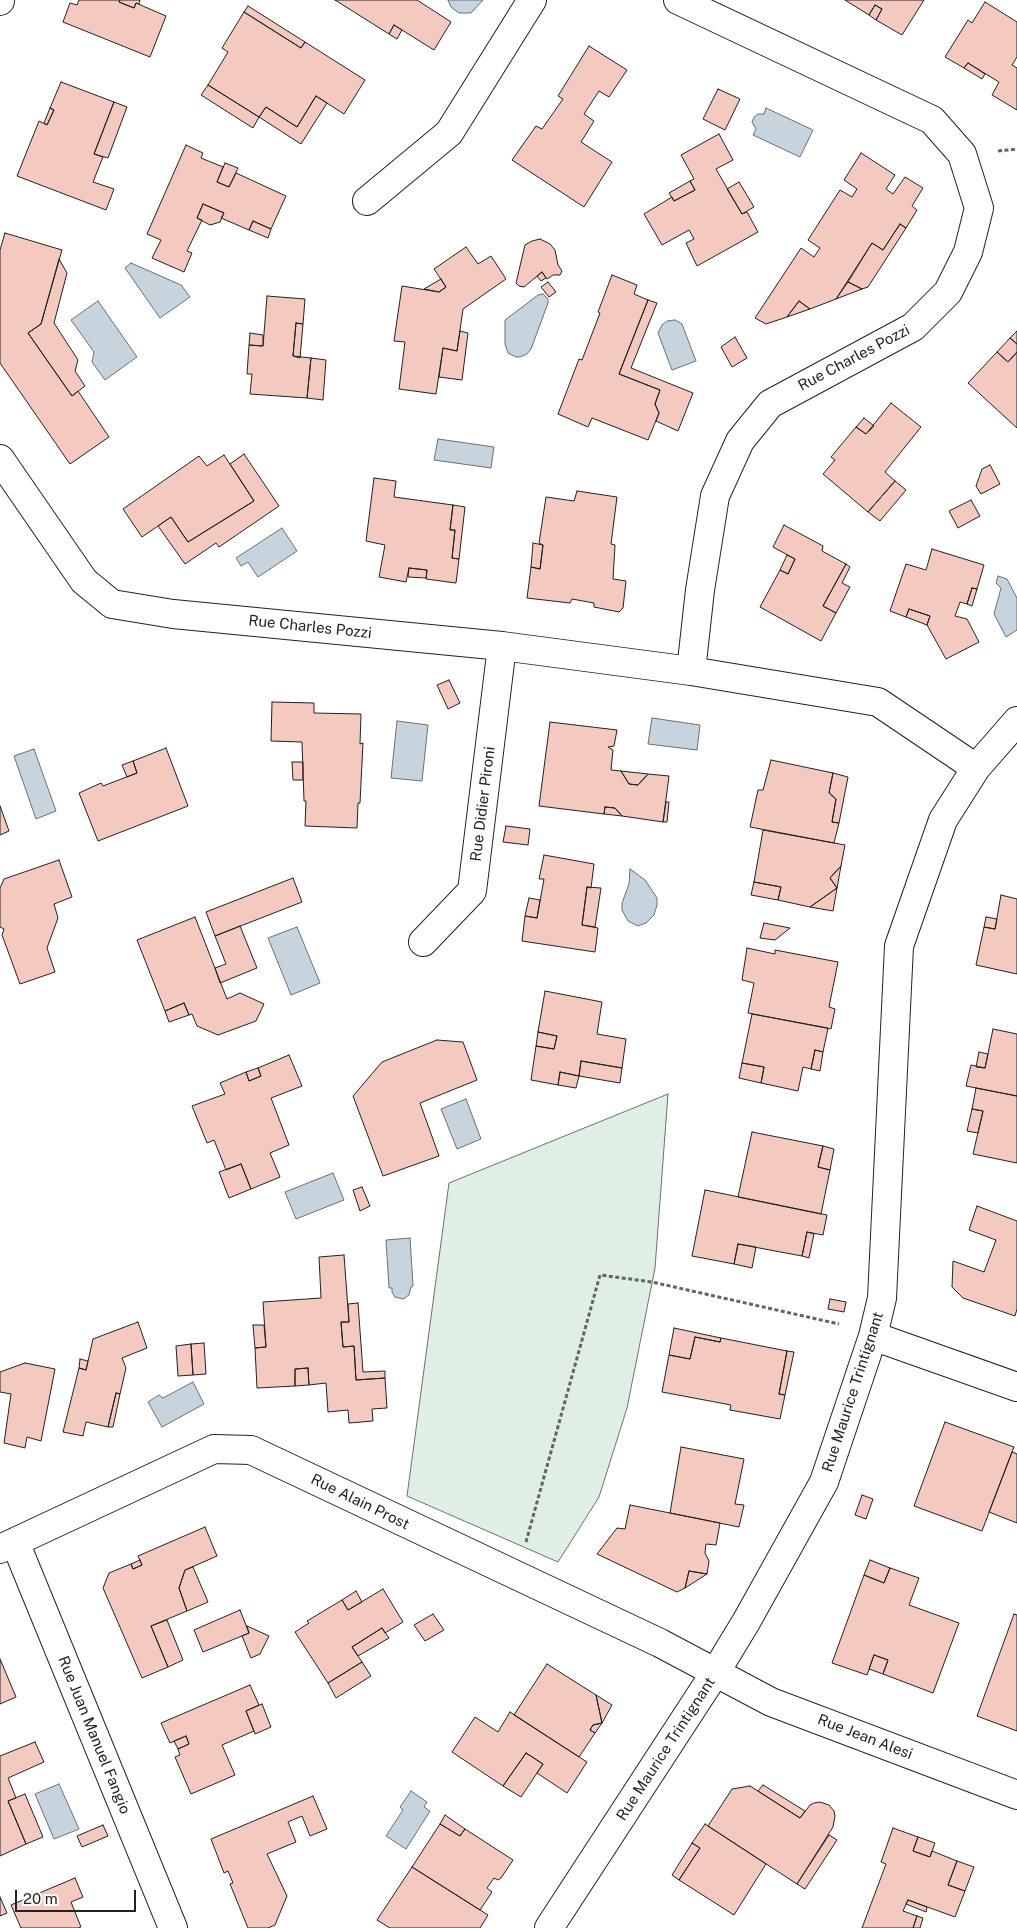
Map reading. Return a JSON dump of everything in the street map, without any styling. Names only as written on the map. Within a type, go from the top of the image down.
[{"type":"street","points":[[367,201],[449,133],[532,0]]},
{"type":"street","name":"Rue Charles Pozzi","points":[[678,0],[932,120],[962,154],[979,208],[968,252],[948,292],[913,327],[770,404],[740,442],[715,496],[700,590],[690,671]]},
{"type":"street","name":"Rue Charles Pozzi","points":[[0,459],[84,581],[112,604],[173,614],[502,646],[690,671],[878,702],[976,768]]},
{"type":"street","name":"Rue Didier Pironi","points":[[423,942],[472,891],[502,646]]},
{"type":"street","name":"Rue Maurice Trintignant","points":[[549,1928],[716,1673],[824,1482],[873,1336],[882,1298],[899,946],[942,820],[976,768],[1017,721]]},
{"type":"street","points":[[873,1336],[1017,1387]]},
{"type":"street","name":"Rue Alain Prost","points":[[7,1546],[214,1449],[251,1450],[660,1643],[716,1673]]},
{"type":"street","name":"Rue Juan Manuel Fangio","points":[[7,1546],[173,1928]]},
{"type":"street","name":"Rue Jean Alesi","points":[[716,1673],[771,1702],[1017,1795]]},
{"type":"path","points":[[513,1575],[524,1547],[600,1275],[652,1282],[844,1325],[882,1298]]},
{"type":"green space","points":[[668,1094],[655,1268],[627,1408],[599,1497],[558,1562],[407,1496],[449,1183]]},
{"type":"shaded area","points":[[448,0],[483,0],[471,13],[459,13],[451,7]]},
{"type":"shaded area","points":[[766,108],[813,130],[800,157],[753,135],[756,129],[752,122],[754,117],[758,114],[764,114]]},
{"type":"shaded area","points":[[131,263],[181,285],[190,297],[160,318],[125,268]]},
{"type":"shaded area","points":[[543,294],[548,299],[548,303],[531,349],[527,354],[520,357],[508,353],[505,344],[505,320],[538,295]]},
{"type":"shaded area","points":[[98,301],[137,357],[105,380],[92,362],[94,352],[71,320]]},
{"type":"shaded area","points":[[675,320],[682,324],[696,361],[672,370],[658,333],[662,325],[667,321]]},
{"type":"shaded area","points":[[438,439],[494,447],[491,468],[434,460]]},
{"type":"shaded area","points":[[282,528],[297,551],[258,577],[248,562],[241,566],[236,558]]},
{"type":"shaded area","points":[[998,576],[1007,579],[1017,598],[1017,630],[1006,637],[994,614],[1001,588],[996,583]]},
{"type":"shaded area","points":[[652,718],[700,725],[697,750],[648,744]]},
{"type":"shaded area","points":[[397,721],[428,725],[422,781],[391,778]]},
{"type":"shaded area","points":[[34,749],[56,811],[36,819],[14,756]]},
{"type":"shaded area","points":[[630,869],[645,880],[657,898],[654,915],[646,923],[638,926],[628,921],[622,910],[622,903],[629,884]]},
{"type":"shaded area","points":[[297,927],[320,983],[291,995],[268,938]]},
{"type":"shaded area","points":[[466,1099],[481,1139],[457,1149],[441,1109]]},
{"type":"shaded area","points":[[333,1173],[344,1200],[296,1219],[285,1192]]},
{"type":"shaded area","points":[[410,1238],[413,1286],[409,1295],[403,1299],[395,1297],[392,1288],[389,1288],[386,1240]]},
{"type":"shaded area","points":[[193,1382],[204,1404],[162,1427],[148,1402],[159,1395],[163,1398]]},
{"type":"shaded area","points":[[59,1784],[79,1829],[54,1839],[35,1794]]},
{"type":"shaded area","points":[[411,1791],[427,1802],[424,1807],[430,1811],[406,1849],[386,1836],[403,1810],[400,1807]]},
{"type":"building","points":[[79,0],[120,0],[119,2],[134,8],[136,3],[166,16],[150,57],[63,22],[70,3],[77,5]]},
{"type":"building","points":[[120,0],[140,0],[139,4],[136,3],[134,8],[119,2]]},
{"type":"building","points":[[335,0],[417,0],[451,22],[434,50],[394,25],[389,34]]},
{"type":"building","points":[[845,0],[924,0],[902,35],[876,20],[882,9],[875,5],[869,15]]},
{"type":"building","points":[[985,2],[1017,22],[1017,57],[1012,65],[1017,68],[1017,110],[992,95],[999,82],[968,63],[964,68],[945,57],[968,20],[972,23]]},
{"type":"building","points":[[875,5],[882,9],[876,20],[869,15]]},
{"type":"building","points":[[248,6],[305,42],[301,48],[244,12]]},
{"type":"building","points":[[244,12],[301,48],[305,42],[365,80],[344,114],[316,96],[297,127],[266,107],[259,117],[208,85],[228,52],[222,48]]},
{"type":"building","points":[[394,25],[402,30],[397,39],[389,34]]},
{"type":"building","points":[[589,46],[627,70],[609,97],[599,91],[584,114],[594,121],[581,142],[612,162],[584,207],[512,160],[536,126],[542,129],[563,99],[558,96]]},
{"type":"building","points":[[968,63],[985,74],[982,79],[964,68]]},
{"type":"building","points":[[61,82],[114,102],[94,154],[103,157],[93,182],[114,189],[106,210],[17,176],[39,121],[47,125],[54,110],[50,108]]},
{"type":"building","points":[[208,85],[259,117],[253,128],[201,95]]},
{"type":"building","points":[[718,89],[740,99],[725,130],[703,119]]},
{"type":"building","points":[[316,96],[327,103],[301,144],[259,117],[266,107],[297,127]]},
{"type":"building","points":[[114,102],[127,107],[108,158],[94,154]]},
{"type":"building","points":[[50,108],[54,110],[47,125],[44,123]]},
{"type":"building","points":[[719,134],[733,160],[716,169],[742,214],[747,212],[758,232],[697,266],[686,243],[694,239],[689,230],[662,245],[644,214],[672,197],[674,201],[695,190],[690,181],[694,179],[681,155]]},
{"type":"building","points":[[186,145],[203,153],[201,158],[223,167],[217,182],[229,187],[236,173],[286,196],[271,229],[253,221],[249,230],[221,218],[224,213],[203,204],[197,218],[202,220],[187,251],[192,253],[184,272],[152,258],[161,240],[147,234]]},
{"type":"building","points":[[861,153],[895,175],[886,189],[893,194],[905,177],[923,188],[912,206],[917,210],[906,228],[900,224],[883,250],[872,243],[836,299],[810,309],[799,301],[787,317],[766,324],[755,318],[801,248],[814,257],[820,248],[808,240],[840,190],[852,197],[857,189],[844,180]]},
{"type":"building","points":[[225,163],[238,168],[229,187],[217,182]]},
{"type":"building","points":[[690,181],[695,190],[674,201],[669,193]]},
{"type":"building","points":[[739,182],[754,207],[742,214],[727,189]]},
{"type":"building","points":[[203,204],[224,213],[220,222],[210,225],[197,218]]},
{"type":"building","points":[[253,221],[271,229],[268,238],[249,230]]},
{"type":"building","points":[[900,224],[906,228],[868,287],[862,289],[848,282],[872,243],[883,250]]},
{"type":"building","points":[[5,233],[62,250],[41,324],[28,333],[72,396],[78,391],[109,437],[70,464],[0,363],[0,250]]},
{"type":"building","points":[[540,239],[550,244],[555,250],[558,265],[562,271],[560,275],[553,275],[547,279],[542,272],[524,287],[519,286],[516,283],[525,245]]},
{"type":"building","points":[[466,247],[478,264],[491,256],[506,279],[463,309],[457,351],[443,348],[436,394],[399,389],[405,342],[394,341],[402,286],[439,292],[446,287],[434,269]]},
{"type":"building","points":[[59,259],[67,273],[54,323],[78,360],[75,371],[85,386],[72,396],[28,333],[41,324]]},
{"type":"building","points":[[542,272],[546,278],[541,281],[537,276]]},
{"type":"building","points":[[612,275],[637,285],[634,294],[648,300],[619,374],[660,390],[655,404],[659,413],[648,440],[592,418],[588,427],[558,414],[579,359],[582,360]]},
{"type":"building","points":[[441,279],[446,287],[439,292],[424,289]]},
{"type":"building","points":[[548,282],[556,292],[549,297],[541,287]]},
{"type":"building","points":[[848,282],[862,289],[836,299]]},
{"type":"building","points":[[267,296],[305,299],[303,324],[296,323],[293,356],[311,358],[307,398],[250,394],[252,374],[247,374],[249,345],[263,346]]},
{"type":"building","points":[[648,300],[657,303],[631,368],[693,393],[678,431],[656,421],[659,413],[655,404],[660,390],[619,374]]},
{"type":"building","points":[[799,301],[810,309],[787,317]]},
{"type":"building","points":[[296,323],[303,324],[300,358],[293,356]]},
{"type":"building","points":[[460,331],[468,333],[462,380],[439,377],[443,348],[457,351]]},
{"type":"building","points":[[1017,331],[1017,344],[1010,338]]},
{"type":"building","points":[[250,333],[263,335],[263,346],[249,345]]},
{"type":"building","points":[[735,337],[747,358],[732,367],[721,347]]},
{"type":"building","points":[[1010,338],[1017,344],[1017,352],[1008,362],[997,352]]},
{"type":"building","points":[[997,352],[1008,362],[1017,352],[1017,428],[968,383]]},
{"type":"building","points":[[311,358],[326,360],[323,400],[307,398]]},
{"type":"building","points":[[891,403],[921,427],[885,472],[895,481],[868,512],[823,474],[835,460],[831,457],[856,427],[866,434]]},
{"type":"building","points":[[864,418],[874,426],[866,434],[856,427]]},
{"type":"building","points":[[244,454],[279,506],[219,547],[216,543],[185,564],[158,526],[171,517],[188,542],[254,501],[230,464]]},
{"type":"building","points":[[224,455],[254,501],[188,542],[171,517],[142,537],[123,509],[199,456],[207,466]]},
{"type":"building","points":[[990,465],[1000,484],[981,494],[976,486],[982,469]]},
{"type":"building","points":[[374,478],[396,481],[394,497],[453,505],[450,530],[455,530],[452,558],[459,559],[456,583],[426,579],[427,570],[409,568],[406,582],[379,577],[385,545],[366,541]]},
{"type":"building","points":[[895,481],[906,490],[880,521],[868,512]]},
{"type":"building","points":[[577,491],[617,497],[611,544],[615,545],[613,579],[626,581],[623,608],[619,612],[594,607],[594,603],[572,599],[570,603],[527,598],[531,567],[540,569],[543,545],[539,543],[546,497],[574,501]]},
{"type":"building","points":[[971,500],[980,516],[958,528],[949,511]]},
{"type":"building","points":[[453,505],[465,507],[459,559],[452,558],[455,530],[450,530]]},
{"type":"building","points":[[784,525],[823,546],[822,551],[846,564],[823,606],[836,613],[821,641],[760,607],[780,570],[788,574],[795,559],[773,547]]},
{"type":"building","points":[[533,543],[543,545],[540,569],[531,567]]},
{"type":"building","points":[[932,549],[984,565],[977,589],[972,588],[967,604],[960,602],[955,616],[967,619],[979,642],[946,659],[927,625],[930,616],[909,609],[906,617],[890,611],[906,564],[926,570]]},
{"type":"building","points":[[787,555],[795,559],[788,574],[780,570]]},
{"type":"building","points":[[846,564],[850,567],[842,583],[850,587],[836,613],[823,606]]},
{"type":"building","points":[[409,568],[427,570],[426,578],[408,577]]},
{"type":"building","points":[[972,588],[977,589],[972,606],[967,604]]},
{"type":"building","points":[[909,609],[930,616],[927,625],[906,617]]},
{"type":"building","points":[[449,680],[460,703],[448,709],[437,685]]},
{"type":"building","points":[[272,702],[314,703],[314,713],[361,714],[360,744],[363,743],[357,828],[305,826],[306,801],[304,801],[302,742],[271,741]]},
{"type":"building","points":[[550,722],[617,730],[614,746],[608,747],[613,750],[611,770],[621,771],[629,784],[638,785],[648,774],[669,776],[663,822],[622,816],[615,808],[605,807],[604,814],[539,806]]},
{"type":"building","points":[[166,748],[188,806],[98,841],[79,793],[101,783],[103,786],[137,773],[133,761]]},
{"type":"building","points":[[771,760],[833,773],[829,793],[836,799],[832,822],[839,823],[834,843],[750,827],[758,790],[763,790]]},
{"type":"building","points":[[133,761],[137,773],[127,777],[122,765]]},
{"type":"building","points":[[292,762],[303,762],[303,780],[293,780]]},
{"type":"building","points":[[621,771],[648,774],[638,785],[629,784]]},
{"type":"building","points":[[833,773],[848,777],[839,823],[832,822],[836,799],[829,793]]},
{"type":"building","points":[[666,802],[669,802],[667,822],[663,822]]},
{"type":"building","points":[[0,806],[9,831],[0,835]]},
{"type":"building","points":[[605,807],[615,808],[622,816],[604,814]]},
{"type":"building","points":[[506,826],[530,829],[528,845],[503,842]]},
{"type":"building","points":[[763,830],[845,845],[841,866],[830,878],[837,888],[810,907],[778,900],[781,887],[754,882]]},
{"type":"building","points":[[544,855],[594,864],[591,888],[587,887],[582,925],[598,928],[595,952],[522,941],[525,916],[537,918],[544,879],[539,879]]},
{"type":"building","points":[[59,860],[72,897],[54,904],[58,918],[47,948],[55,972],[20,984],[2,935],[4,929],[0,927],[0,888],[4,879]]},
{"type":"building","points":[[841,866],[837,888],[830,878]]},
{"type":"building","points":[[293,878],[302,902],[215,936],[206,912]]},
{"type":"building","points":[[754,882],[781,887],[778,900],[751,895]]},
{"type":"building","points":[[587,887],[601,888],[595,927],[582,925]]},
{"type":"building","points":[[837,888],[833,911],[810,907]]},
{"type":"building","points":[[1001,895],[1017,899],[1017,974],[976,965],[984,927],[995,929]]},
{"type":"building","points":[[529,898],[540,900],[537,918],[525,916]]},
{"type":"building","points":[[195,917],[227,999],[240,993],[264,1004],[256,1021],[218,1035],[197,1026],[192,1014],[189,1015],[184,1003],[165,1011],[137,940]]},
{"type":"building","points":[[986,917],[997,919],[995,929],[984,927]]},
{"type":"building","points":[[764,923],[790,928],[775,940],[760,938]]},
{"type":"building","points":[[240,926],[257,968],[220,983],[215,968],[226,964],[215,936]]},
{"type":"building","points":[[747,948],[775,954],[775,950],[838,962],[829,1007],[835,1009],[831,1029],[748,1013],[754,983],[742,980]]},
{"type":"building","points":[[545,991],[602,1002],[597,1034],[626,1039],[622,1068],[581,1061],[579,1076],[560,1072],[558,1085],[531,1080],[536,1046],[554,1049],[557,1036],[538,1032]]},
{"type":"building","points":[[184,1003],[189,1015],[169,1022],[165,1011]]},
{"type":"building","points":[[752,1014],[828,1028],[823,1052],[815,1050],[811,1069],[803,1067],[798,1091],[761,1083],[764,1067],[742,1063]]},
{"type":"building","points":[[993,1029],[1017,1034],[1017,1096],[966,1086],[971,1065],[985,1068]]},
{"type":"building","points":[[538,1032],[557,1036],[554,1049],[536,1046]]},
{"type":"building","points":[[437,1040],[463,1042],[477,1080],[420,1103],[439,1156],[383,1176],[353,1096],[382,1062]]},
{"type":"building","points":[[815,1050],[823,1052],[820,1071],[811,1069]]},
{"type":"building","points":[[979,1052],[988,1054],[985,1068],[976,1067]]},
{"type":"building","points":[[289,1055],[302,1086],[271,1098],[289,1145],[270,1153],[280,1177],[251,1189],[241,1164],[226,1170],[214,1140],[207,1143],[192,1106],[225,1094],[220,1083],[246,1072],[249,1081],[261,1076],[258,1068]]},
{"type":"building","points":[[581,1061],[622,1068],[620,1083],[579,1076]]},
{"type":"building","points":[[742,1063],[764,1067],[761,1083],[739,1078]]},
{"type":"building","points":[[258,1068],[261,1076],[249,1081],[246,1072]]},
{"type":"building","points":[[560,1072],[579,1076],[576,1088],[558,1085]]},
{"type":"building","points":[[976,1088],[1017,1096],[1017,1163],[973,1154],[983,1111],[972,1109]]},
{"type":"building","points":[[972,1109],[983,1111],[978,1133],[967,1131]]},
{"type":"building","points":[[752,1132],[823,1146],[818,1167],[830,1170],[821,1214],[738,1197]]},
{"type":"building","points":[[823,1146],[834,1149],[830,1170],[818,1167]]},
{"type":"building","points":[[241,1164],[251,1189],[229,1198],[219,1172]]},
{"type":"building","points":[[362,1187],[370,1206],[360,1211],[353,1190]]},
{"type":"building","points":[[705,1190],[827,1215],[823,1235],[807,1232],[802,1256],[738,1244],[734,1264],[692,1256]]},
{"type":"building","points":[[977,1206],[1017,1221],[1017,1309],[1015,1316],[963,1298],[952,1287],[953,1261],[984,1272],[996,1240],[969,1230]]},
{"type":"building","points":[[807,1232],[814,1234],[809,1258],[802,1256]]},
{"type":"building","points":[[738,1244],[756,1247],[752,1268],[734,1264]]},
{"type":"building","points":[[344,1255],[349,1322],[341,1322],[343,1347],[354,1346],[356,1380],[385,1378],[387,1408],[372,1409],[373,1421],[349,1423],[348,1410],[328,1412],[326,1383],[309,1385],[308,1368],[295,1369],[295,1386],[257,1388],[255,1348],[266,1347],[263,1302],[321,1298],[319,1257]]},
{"type":"building","points":[[830,1299],[846,1302],[844,1312],[828,1309]]},
{"type":"building","points":[[358,1303],[363,1372],[385,1371],[385,1378],[356,1380],[354,1346],[343,1347],[341,1322],[349,1322],[348,1304]]},
{"type":"building","points":[[138,1322],[147,1348],[122,1358],[126,1368],[120,1394],[116,1393],[108,1427],[86,1422],[83,1436],[63,1432],[79,1368],[86,1370],[93,1339]]},
{"type":"building","points":[[253,1325],[264,1325],[266,1347],[255,1348]]},
{"type":"building","points":[[674,1328],[721,1338],[720,1342],[695,1337],[690,1359],[669,1355]]},
{"type":"building","points":[[695,1337],[720,1342],[721,1338],[787,1351],[779,1394],[785,1395],[780,1419],[730,1410],[731,1405],[662,1392],[669,1355],[690,1359]]},
{"type":"building","points":[[204,1343],[206,1374],[193,1375],[191,1344]]},
{"type":"building","points":[[191,1344],[193,1375],[178,1376],[176,1346]]},
{"type":"building","points":[[787,1351],[794,1352],[785,1395],[779,1394]]},
{"type":"building","points":[[80,1359],[88,1361],[86,1370],[79,1368]]},
{"type":"building","points":[[25,1363],[55,1369],[41,1441],[27,1437],[25,1448],[4,1443],[11,1394],[0,1392],[0,1372]]},
{"type":"building","points":[[308,1368],[309,1385],[295,1386],[295,1369]]},
{"type":"building","points":[[116,1393],[120,1394],[113,1427],[108,1427]]},
{"type":"building","points":[[945,1422],[1014,1447],[982,1531],[914,1506]]},
{"type":"building","points":[[681,1447],[744,1459],[735,1504],[744,1505],[739,1527],[670,1513]]},
{"type":"building","points":[[1012,1452],[1017,1454],[1017,1523],[989,1512]]},
{"type":"building","points":[[862,1495],[873,1499],[866,1519],[855,1515]]},
{"type":"building","points":[[630,1505],[720,1523],[716,1545],[706,1544],[705,1553],[709,1561],[707,1574],[689,1571],[685,1588],[677,1592],[597,1554],[617,1528],[625,1529]]},
{"type":"building","points":[[205,1527],[217,1556],[185,1570],[179,1588],[187,1611],[151,1626],[168,1667],[142,1678],[103,1588],[109,1573],[131,1564],[133,1569],[142,1565],[138,1556]]},
{"type":"building","points":[[140,1560],[142,1565],[133,1569],[131,1564]]},
{"type":"building","points":[[870,1560],[890,1568],[884,1583],[864,1575]]},
{"type":"building","points":[[193,1567],[208,1602],[187,1611],[179,1588],[185,1570]]},
{"type":"building","points":[[890,1568],[919,1578],[909,1605],[959,1623],[933,1693],[883,1674],[888,1660],[874,1655],[867,1675],[832,1663],[864,1575],[884,1583]]},
{"type":"building","points":[[689,1571],[707,1574],[685,1588]]},
{"type":"building","points":[[383,1589],[403,1622],[385,1633],[382,1628],[352,1647],[362,1662],[328,1683],[295,1632],[309,1623],[307,1621],[342,1600],[348,1610]]},
{"type":"building","points":[[356,1591],[362,1602],[348,1610],[342,1600]]},
{"type":"building","points":[[240,1610],[249,1633],[203,1652],[194,1630]]},
{"type":"building","points":[[433,1614],[444,1630],[425,1641],[414,1625]]},
{"type":"building","points":[[1014,1614],[1017,1615],[1017,1731],[977,1716]]},
{"type":"building","points":[[167,1620],[183,1660],[168,1667],[151,1626]]},
{"type":"building","points":[[247,1626],[269,1636],[260,1654],[251,1658],[242,1636],[249,1633]]},
{"type":"building","points":[[382,1628],[389,1638],[358,1656],[352,1647]]},
{"type":"building","points":[[874,1655],[888,1660],[883,1674],[869,1669]]},
{"type":"building","points":[[0,1659],[16,1697],[0,1704]]},
{"type":"building","points":[[362,1662],[371,1676],[336,1698],[328,1683]]},
{"type":"building","points":[[547,1664],[596,1695],[602,1723],[593,1725],[590,1730],[595,1733],[579,1757],[514,1715]]},
{"type":"building","points":[[250,1685],[259,1705],[246,1711],[254,1731],[222,1745],[235,1775],[191,1794],[175,1757],[180,1755],[178,1749],[189,1744],[186,1736],[170,1743],[161,1723]]},
{"type":"building","points":[[596,1695],[612,1705],[602,1723]]},
{"type":"building","points":[[262,1704],[271,1727],[255,1734],[246,1711]]},
{"type":"building","points":[[510,1712],[587,1762],[567,1793],[537,1773],[543,1764],[526,1753],[503,1786],[452,1752],[475,1717],[498,1732]]},
{"type":"building","points":[[602,1723],[595,1733],[590,1730],[593,1725]]},
{"type":"building","points":[[186,1736],[189,1744],[178,1749],[174,1741]]},
{"type":"building","points":[[35,1742],[44,1762],[8,1778],[16,1798],[8,1801],[26,1844],[0,1856],[0,1756]]},
{"type":"building","points":[[526,1753],[543,1764],[521,1797],[503,1786]]},
{"type":"building","points":[[763,1785],[805,1811],[800,1818],[758,1791]]},
{"type":"building","points":[[750,1786],[800,1818],[810,1805],[814,1803],[820,1802],[829,1805],[834,1811],[833,1827],[797,1884],[708,1826],[732,1789]]},
{"type":"building","points":[[25,1794],[43,1837],[26,1844],[8,1801]]},
{"type":"building","points":[[313,1796],[327,1829],[310,1836],[302,1816],[288,1822],[296,1842],[267,1854],[287,1896],[275,1925],[268,1928],[248,1928],[230,1884],[233,1883],[228,1871],[224,1873],[211,1839]]},
{"type":"building","points":[[445,1815],[465,1829],[460,1836],[440,1824]]},
{"type":"building","points":[[440,1824],[460,1836],[465,1829],[513,1860],[501,1878],[498,1880],[494,1878],[487,1888],[492,1892],[480,1910],[412,1867]]},
{"type":"building","points":[[705,1824],[766,1864],[734,1915],[679,1880],[700,1848],[692,1843]]},
{"type":"building","points":[[103,1825],[108,1836],[82,1847],[77,1836]]},
{"type":"building","points":[[893,1828],[918,1837],[913,1851],[930,1857],[932,1851],[957,1861],[948,1885],[965,1891],[955,1917],[908,1900],[903,1911],[917,1916],[913,1928],[862,1928],[886,1864],[881,1862]]},
{"type":"building","points":[[829,1835],[837,1840],[805,1889],[797,1884]]},
{"type":"building","points":[[918,1837],[935,1843],[930,1857],[913,1851]]},
{"type":"building","points":[[692,1843],[700,1848],[679,1880],[672,1875]]},
{"type":"building","points":[[957,1861],[974,1867],[965,1891],[948,1885]]},
{"type":"building","points":[[412,1867],[488,1915],[480,1928],[390,1928],[377,1920]]},
{"type":"building","points":[[75,1878],[83,1897],[71,1902],[81,1927],[21,1928],[11,1905]]},
{"type":"building","points":[[0,1897],[7,1913],[0,1916]]},
{"type":"building","points":[[908,1900],[927,1907],[926,1912],[906,1904]]},
{"type":"building","points":[[917,1916],[923,1918],[920,1928],[913,1928]]}]
